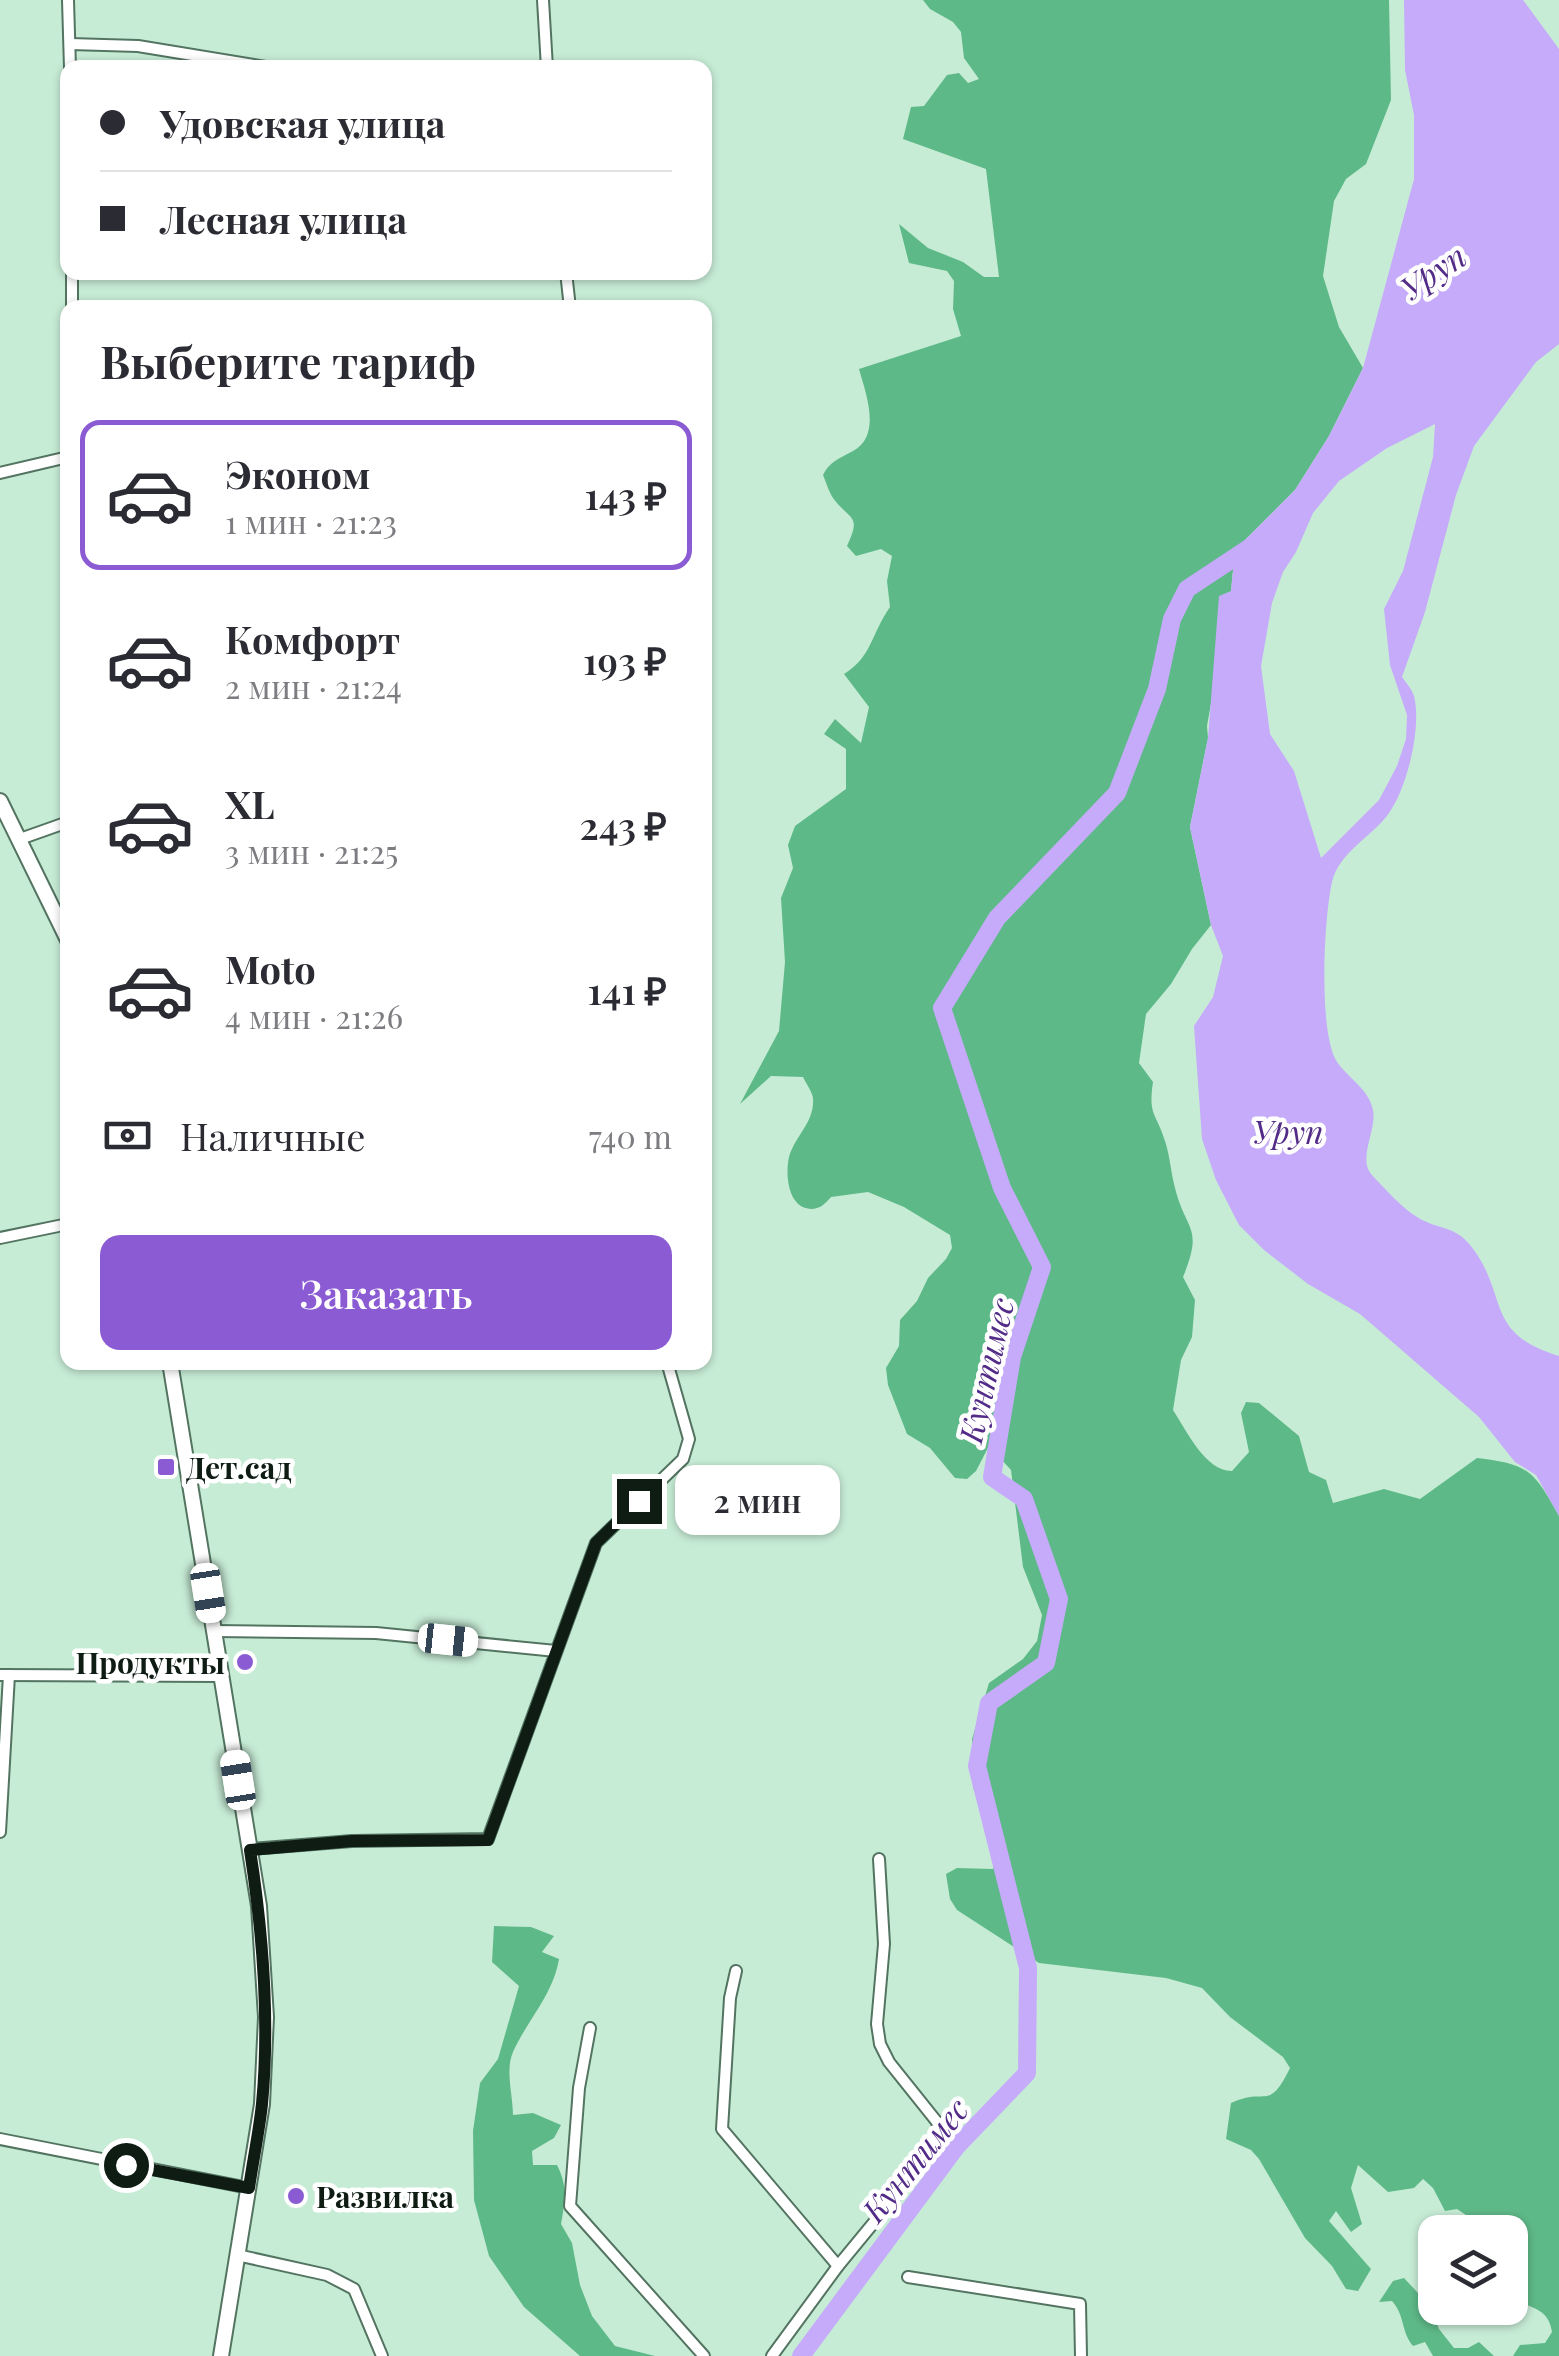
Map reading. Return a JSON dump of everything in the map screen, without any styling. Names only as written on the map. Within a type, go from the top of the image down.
[{"type":"street","points":[[68,0],[70,60]]},
{"type":"street","points":[[543,0],[547,60]]},
{"type":"street","points":[[70,44],[138,46],[223,60]]},
{"type":"street","points":[[0,473],[60,459]]},
{"type":"street","points":[[0,800],[60,923]]},
{"type":"street","points":[[20,840],[60,825]]},
{"type":"street","points":[[0,1238],[60,1226]]},
{"type":"street","points":[[171,1370],[250,1850],[266,2018],[262,2104],[221,2356]]},
{"type":"street","points":[[250,1850],[352,1841],[488,1840],[596,1543],[683,1459],[689,1440],[669,1370]]},
{"type":"street","points":[[214,1631],[376,1634],[556,1650]]},
{"type":"street","points":[[0,1832],[5,1675],[221,1676]]},
{"type":"street","points":[[772,2356],[838,2266],[936,2147],[940,2134],[937,2122],[889,2062],[880,2044],[877,2024],[884,1944],[878,1859]]},
{"type":"street","points":[[736,1971],[728,2018],[722,2129],[838,2266]]},
{"type":"street","points":[[590,2028],[579,2088],[570,2206],[704,2356]]},
{"type":"street","points":[[0,2139],[249,2188]]},
{"type":"street","points":[[236,2255],[327,2275],[354,2289],[382,2356]]},
{"type":"street","points":[[908,2277],[1080,2304],[1081,2356]]},
{"type":"green space","points":[[923,0],[1389,0],[1391,100],[1366,164],[1346,179],[1334,201],[1323,276],[1339,327],[1363,368],[1329,436],[1295,490],[1235,550],[1208,738],[1190,827],[1211,925],[1146,1014],[1139,1063],[1153,1082],[1152,1108],[1193,1238],[1183,1277],[1195,1300],[1192,1337],[1181,1360],[1173,1410],[1205,1457],[1232,1471],[1249,1452],[1241,1413],[1246,1402],[1259,1403],[1299,1436],[1309,1472],[1326,1480],[1333,1503],[1384,1489],[1420,1499],[1477,1458],[1508,1463],[1528,1472],[1559,1516],[1559,2356],[1513,2356],[1520,2345],[1545,2343],[1552,2332],[1542,2312],[1528,2305],[1528,2215],[1445,2211],[1433,2188],[1423,2179],[1414,2188],[1388,2192],[1358,2165],[1351,2188],[1362,2224],[1351,2232],[1336,2211],[1329,2221],[1371,2269],[1358,2291],[1346,2289],[1332,2266],[1305,2238],[1259,2159],[1251,2150],[1226,2139],[1231,2103],[1277,2090],[1290,2068],[1283,2057],[1230,2017],[1202,1988],[1166,1978],[1039,1963],[957,1910],[950,1899],[946,1874],[957,1868],[993,1869],[996,1856],[973,1787],[972,1739],[989,1683],[1023,1659],[1037,1641],[1042,1615],[1023,1567],[1011,1470],[989,1446],[976,1471],[967,1479],[955,1478],[930,1448],[907,1434],[888,1385],[886,1368],[899,1346],[900,1320],[946,1259],[952,1248],[950,1235],[904,1207],[868,1192],[831,1197],[814,1209],[797,1203],[788,1181],[789,1157],[813,1107],[803,1077],[771,1076],[740,1104],[779,1031],[785,962],[781,898],[793,868],[788,845],[795,826],[846,789],[846,749],[824,734],[835,719],[861,743],[869,707],[844,674],[866,652],[890,607],[887,581],[892,556],[881,549],[856,556],[847,546],[854,523],[833,498],[823,475],[832,464],[862,444],[867,435],[870,413],[859,369],[961,336],[953,309],[954,281],[947,271],[909,263],[899,224],[928,248],[963,262],[984,277],[999,277],[986,169],[903,139],[911,107],[924,106],[947,75],[959,73],[968,83],[979,79],[964,58],[961,32],[953,22],[930,9]]},
{"type":"green space","points":[[494,1926],[531,1927],[554,1936],[542,1952],[559,1959],[556,1972],[511,2059],[513,2115],[533,2113],[561,2125],[554,2138],[532,2151],[533,2165],[557,2165],[563,2180],[561,2224],[572,2243],[580,2285],[592,2316],[615,2346],[655,2356],[580,2356],[524,2307],[489,2256],[474,2200],[473,2131],[480,2083],[498,2059],[519,1986],[492,1962]]},
{"type":"green space","points":[[1404,2278],[1418,2293],[1418,2325],[1437,2325],[1454,2348],[1468,2348],[1479,2342],[1494,2356],[1433,2356],[1425,2342],[1413,2346],[1392,2301],[1379,2302],[1393,2281]]},
{"type":"water","name":"Уруп","points":[[1404,0],[1523,0],[1559,49],[1559,344],[1536,362],[1474,446],[1456,495],[1425,612],[1402,677],[1413,693],[1416,709],[1407,773],[1389,813],[1341,862],[1332,882],[1325,947],[1327,1027],[1337,1062],[1371,1103],[1373,1118],[1366,1161],[1372,1175],[1411,1213],[1461,1236],[1484,1267],[1509,1325],[1535,1347],[1559,1356],[1559,1516],[1536,1475],[1515,1462],[1479,1417],[1360,1314],[1308,1284],[1239,1225],[1216,1180],[1202,1139],[1194,1026],[1213,997],[1223,956],[1211,925],[1190,827],[1208,738],[1219,596],[1231,591],[1235,550],[1295,490],[1329,436],[1363,368],[1414,179],[1414,115],[1405,70]],"holes":[[[1435,424],[1433,457],[1403,571],[1384,609],[1390,665],[1407,715],[1406,739],[1379,800],[1321,858],[1294,771],[1270,734],[1261,666],[1272,603],[1313,513],[1339,481],[1387,448]]]},
{"type":"waterway","name":"Кунтимес","points":[[801,2356],[957,2146],[1027,2073],[1028,1968],[977,1766],[989,1703],[1046,1663],[1059,1599],[1024,1499],[992,1477],[1012,1357],[1042,1267],[1002,1188],[942,1008],[997,918],[1117,793],[1157,689],[1172,619],[1187,589],[1252,546]]},
{"type":"place","name":"Дет.сад","points":[[166,1467]]},
{"type":"place","name":"Продукты","points":[[245,1662]]},
{"type":"place","name":"Развилка","points":[[296,2196]]},
{"type":"route","points":[[126,2165],[249,2188],[262,2104],[266,2018],[250,1850],[352,1841],[488,1840],[596,1543],[639,1501]]}]
